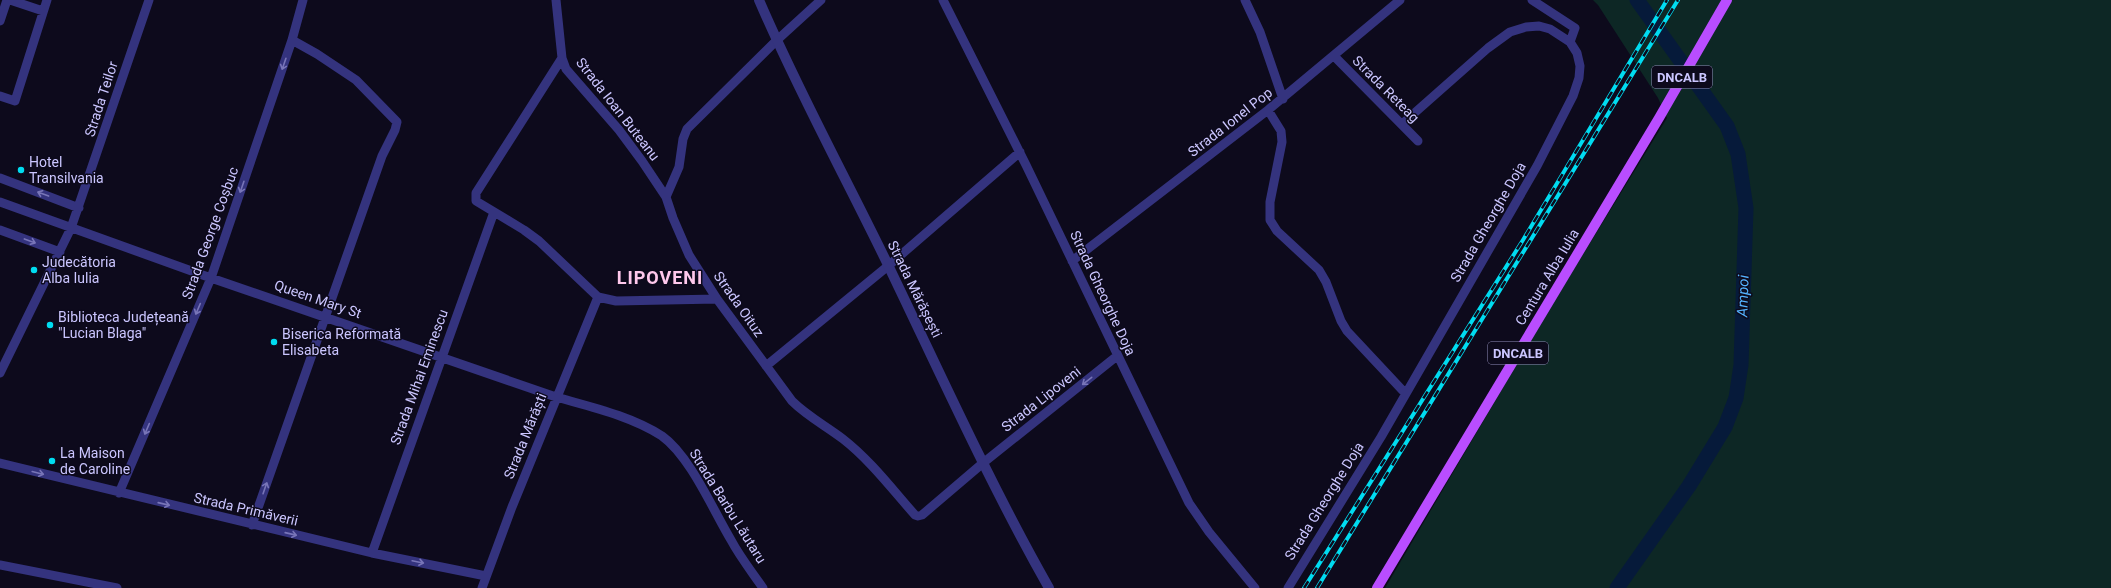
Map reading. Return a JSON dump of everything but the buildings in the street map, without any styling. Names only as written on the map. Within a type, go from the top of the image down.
[{"type":"main road","name":"Centura Alba Iulia","points":[[1377,588],[1659,118],[1727,0]]},
{"type":"street","points":[[0,21],[8,0],[42,11]]},
{"type":"street","points":[[0,96],[15,101],[46,0]]},
{"type":"street","name":"Strada Teilor","points":[[0,373],[60,252],[79,208],[149,0]]},
{"type":"street","name":"Strada George Coșbuc","points":[[119,493],[211,278],[292,40],[303,0]]},
{"type":"street","name":"Strada Ioan Buteanu","points":[[556,0],[562,58],[566,68],[574,80],[619,130],[666,197]]},
{"type":"street","name":"Strada Mărășești","points":[[759,0],[776,41],[888,266],[983,463],[1049,588]]},
{"type":"street","points":[[666,197],[680,167],[687,129],[776,41],[820,0]]},
{"type":"street","name":"Strada Gheorghe Doja","points":[[943,0],[1020,152],[1189,503],[1209,532],[1255,588]]},
{"type":"street","points":[[1245,0],[1260,32],[1283,98]]},
{"type":"street","name":"Strada Ionel Pop","points":[[1072,261],[1268,110],[1400,0]]},
{"type":"street","points":[[1402,124],[1488,48],[1510,32],[1526,27],[1539,26],[1550,29],[1570,42],[1574,28],[1532,0]]},
{"type":"street","points":[[252,525],[382,156],[395,130],[397,122],[396,119],[356,80],[317,54],[292,40]]},
{"type":"street","name":"Strada Gheorghe Doja","points":[[1288,588],[1381,437],[1537,166],[1573,96],[1579,78],[1580,66],[1577,53],[1570,42]]},
{"type":"street","name":"Strada Reteag","points":[[1334,56],[1418,141]]},
{"type":"street","name":"Strada Ioan Buteanu","points":[[494,212],[479,204],[474,198],[476,192],[495,160],[562,58]]},
{"type":"street","points":[[1268,110],[1281,131],[1282,142],[1270,202],[1270,220],[1277,231],[1319,270],[1326,282],[1341,322],[1347,331],[1405,393]]},
{"type":"street","points":[[766,366],[888,266],[1020,152]]},
{"type":"street","points":[[0,178],[79,208]]},
{"type":"street","name":"Strada Oituz","points":[[666,197],[673,218],[689,255],[717,299],[766,366],[800,409],[849,444],[918,516],[983,463]]},
{"type":"street","name":"Queen Mary St","points":[[0,202],[211,278],[326,316],[556,397]]},
{"type":"street","points":[[494,212],[539,241],[598,297],[616,301],[717,299]]},
{"type":"street","name":"Strada Mihai Eminescu","points":[[372,553],[441,356],[494,212]]},
{"type":"street","points":[[0,230],[60,252]]},
{"type":"street","name":"Strada Mărăști","points":[[482,588],[556,397],[598,297]]},
{"type":"street","name":"Strada Lipoveni","points":[[983,463],[1117,356]]},
{"type":"street","name":"Strada Barbu Lăutaru","points":[[556,397],[636,423],[662,437],[671,444],[692,472],[734,546],[763,588]]},
{"type":"street","name":"Strada Primăverii","points":[[0,464],[372,553],[486,576]]},
{"type":"street","points":[[0,565],[118,588]]},
{"type":"green space","points":[[1593,0],[2111,0],[2111,588],[1385,588],[1547,313],[1667,118],[1658,98],[1598,5]]},
{"type":"waterway","name":"Ampoi","points":[[1617,588],[1689,486],[1725,427],[1736,398],[1741,365],[1746,208],[1738,154],[1727,126],[1637,0]]},
{"type":"railway","points":[[1304,588],[1523,240],[1667,0]]},
{"type":"railway","points":[[1317,588],[1678,0]]},
{"type":"place","name":"Hotel Transilvania","points":[[21,170]]},
{"type":"place","name":"Judecătoria Alba Iulia","points":[[34,270]]},
{"type":"place","name":"Biblioteca Județeană \"Lucian Blaga\"","points":[[50,325]]},
{"type":"place","name":"Biserica Reformată Elisabeta","points":[[274,342]]},
{"type":"place","name":"La Maison de Caroline","points":[[52,461]]},
{"type":"district","name":"LIPOVENI","points":[[660,278]]}]
